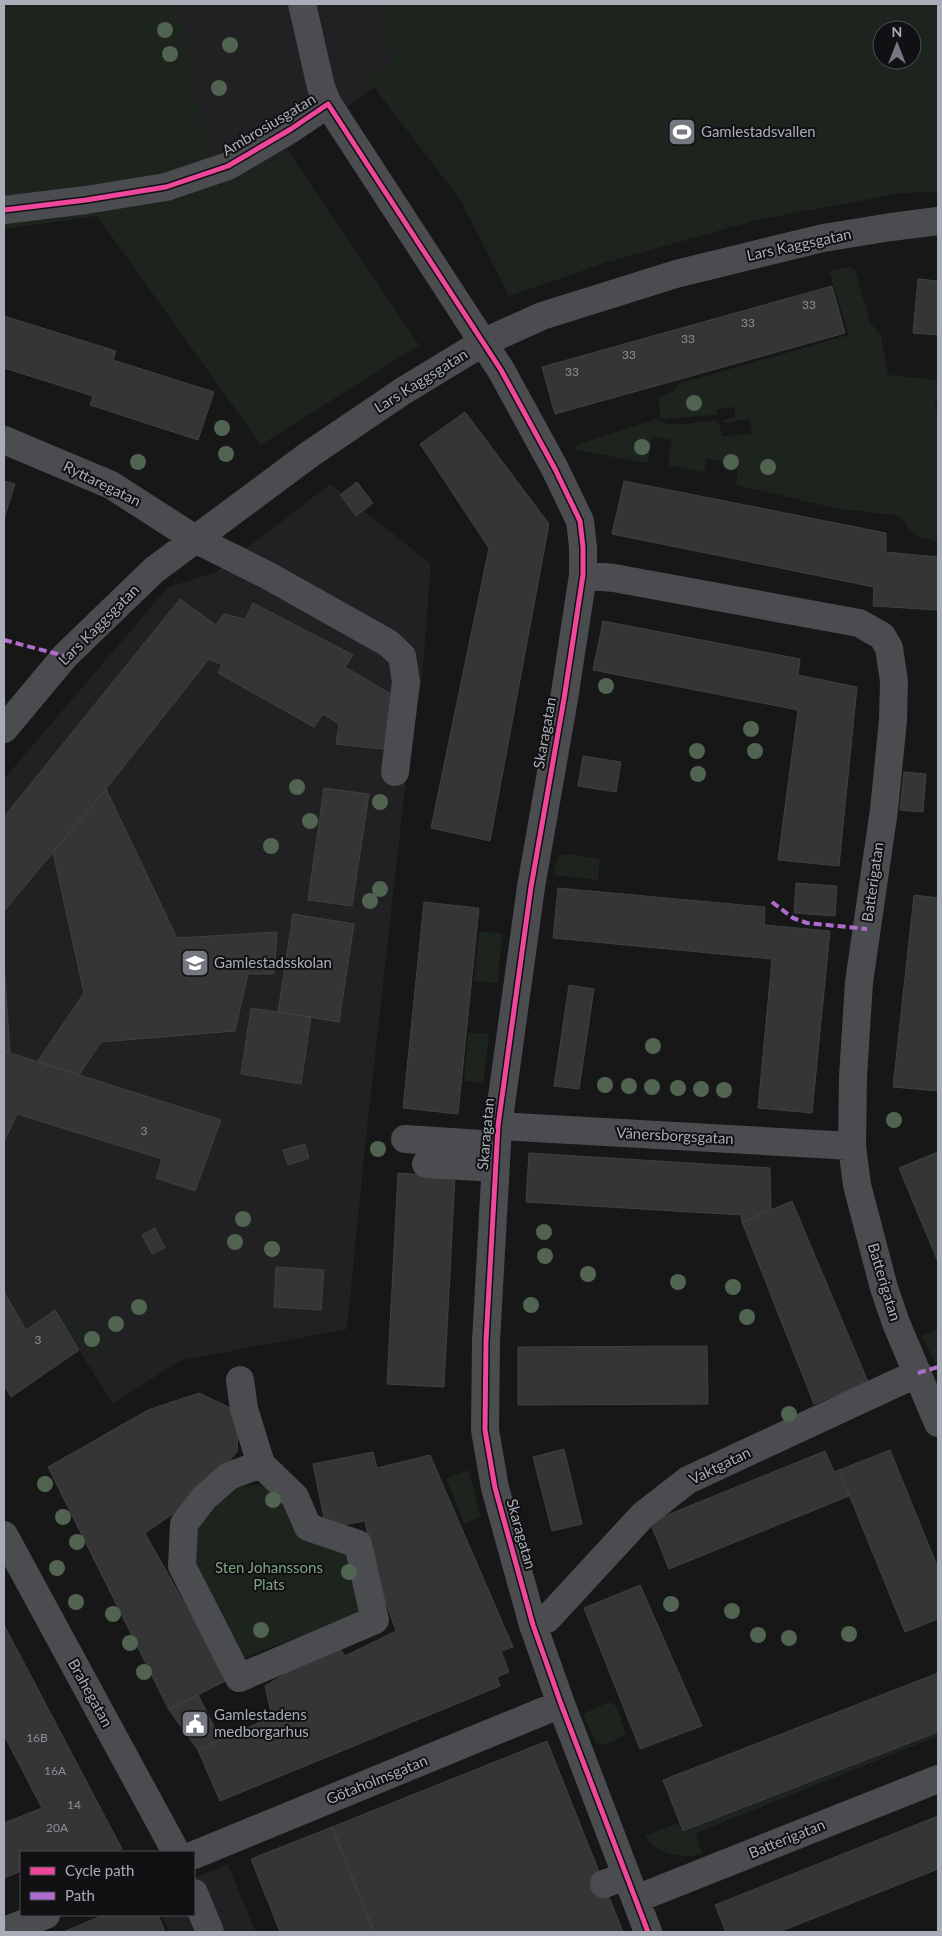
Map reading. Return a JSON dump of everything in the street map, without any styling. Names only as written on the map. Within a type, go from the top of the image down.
[{"type":"street","points":[[302,4],[321,87],[328,104]]},
{"type":"street","name":"Ambrosiusgatan","points":[[4,210],[86,200],[166,187],[228,166],[291,129],[328,104],[482,343]]},
{"type":"street","name":"Lars Kaggsgatan","points":[[4,729],[65,656],[154,570],[310,454],[403,391],[482,343],[542,316],[676,274],[823,238],[938,221]]},
{"type":"street","name":"Skaragatan","points":[[482,343],[501,370],[555,469],[580,520],[583,547],[583,575],[531,887],[497,1146],[486,1341],[486,1430],[495,1488],[533,1625],[622,1886],[648,1932]]},
{"type":"street","name":"Ryttaregatan","points":[[4,440],[111,485],[195,538],[267,575],[388,643],[402,656],[406,682],[395,772]]},
{"type":"street","name":"Batterigatan","points":[[583,575],[614,578],[859,623],[882,636],[889,648],[894,681],[893,720],[884,810],[859,982],[853,1076],[852,1146],[857,1185],[884,1288],[896,1323],[938,1423]]},
{"type":"street","points":[[404,1139],[497,1146]]},
{"type":"street","points":[[426,1164],[497,1146]]},
{"type":"street","name":"Vänersborgsgatan","points":[[497,1146],[852,1146]]},
{"type":"street","name":"Vaktgatan","points":[[533,1625],[547,1619],[643,1515],[688,1480],[918,1373]]},
{"type":"street","points":[[240,1380],[244,1409],[261,1464],[295,1497],[308,1527],[358,1544],[375,1620],[238,1678],[182,1566],[184,1524],[204,1498],[229,1476],[261,1464]]},
{"type":"street","name":"Brahegatan","points":[[4,1535],[175,1851]]},
{"type":"street","name":"Götaholmsgatan","points":[[195,1855],[561,1704]]},
{"type":"street","name":"Batterigatan","points":[[622,1886],[938,1779]]},
{"type":"street","points":[[195,1895],[210,1932]]},
{"type":"street","points":[[4,1931],[43,1916]]},
{"type":"shaded area","points":[[179,4],[380,4],[387,43],[396,72],[287,149],[220,186],[202,118]]},
{"type":"shaded area","name":"Gamlestadsskolan","points":[[330,484],[431,564],[422,679],[406,779],[365,1147],[347,1329],[179,1361],[113,1404],[79,1350],[11,1397],[4,1386],[4,779],[168,587],[216,572]]},
{"type":"shaded area","points":[[228,1865],[256,1932],[169,1932],[162,1916],[195,1916],[195,1878]]},
{"type":"green space","points":[[4,4],[179,4],[202,118],[220,186],[287,149],[419,345],[261,445],[97,216],[4,229]]},
{"type":"green space","name":"Gamlestadsvallen","points":[[380,4],[938,4],[938,192],[902,193],[757,220],[608,262],[509,296],[461,201],[374,87],[360,75],[394,65],[387,43]]},
{"type":"green space","points":[[850,267],[855,270],[870,322],[881,336],[888,375],[938,380],[939,394],[935,408],[938,414],[938,542],[919,537],[896,515],[838,509],[736,485],[738,466],[707,458],[704,472],[668,466],[672,440],[652,437],[648,463],[574,450],[581,443],[657,419],[670,424],[713,420],[719,425],[722,436],[752,434],[749,419],[725,423],[724,420],[735,417],[734,407],[717,409],[718,414],[665,419],[660,417],[659,397],[674,391],[678,384],[849,335],[829,271]]},
{"type":"green space","points":[[571,854],[600,859],[598,880],[553,875],[557,858],[561,855]]},
{"type":"green space","points":[[479,932],[503,933],[497,983],[474,981]]},
{"type":"green space","points":[[468,1032],[489,1034],[483,1083],[464,1081]]},
{"type":"green space","points":[[73,1318],[100,1331],[113,1342],[89,1354],[72,1334]]},
{"type":"green space","points":[[938,1329],[938,1363],[936,1364],[922,1336]]},
{"type":"green space","points":[[468,1470],[481,1517],[464,1524],[446,1478]]},
{"type":"green space","name":"Sten Johanssons Plats","points":[[273,1484],[357,1557],[370,1610],[238,1660],[189,1564],[193,1540],[207,1507],[236,1486]]},
{"type":"green space","points":[[609,1702],[616,1706],[626,1734],[608,1743],[596,1743],[583,1714]]},
{"type":"green space","points":[[938,1733],[938,1736],[696,1833],[702,1854],[679,1856],[671,1854],[656,1848],[645,1836],[678,1823],[683,1832]]},
{"type":"building","points":[[918,279],[938,281],[938,335],[913,333]]},
{"type":"building","points":[[832,286],[845,333],[555,414],[542,367]]},
{"type":"building","points":[[4,316],[116,351],[113,360],[214,392],[198,440],[90,405],[93,396],[4,368]]},
{"type":"building","points":[[465,412],[549,524],[490,841],[431,828],[489,548],[420,444]]},
{"type":"building","points":[[4,481],[15,484],[4,519]]},
{"type":"building","points":[[624,481],[886,533],[886,552],[938,557],[938,610],[873,606],[874,587],[612,534]]},
{"type":"building","points":[[357,482],[373,503],[356,516],[340,495]]},
{"type":"building","points":[[180,599],[216,625],[224,614],[245,619],[253,603],[353,655],[345,667],[396,697],[391,750],[336,744],[339,724],[323,714],[314,727],[218,673],[222,665],[209,659],[106,789],[4,911],[4,817]]},
{"type":"building","points":[[603,621],[800,659],[798,675],[857,687],[839,866],[778,860],[798,710],[593,670]]},
{"type":"building","points":[[583,756],[621,762],[616,792],[578,786]]},
{"type":"building","points":[[904,772],[926,774],[923,812],[900,810]]},
{"type":"building","points":[[324,788],[369,794],[352,906],[308,900]]},
{"type":"building","points":[[106,789],[177,938],[277,932],[274,974],[248,974],[235,1031],[101,1042],[79,1075],[37,1062],[84,993],[53,852]]},
{"type":"building","points":[[796,883],[837,886],[835,916],[794,913]]},
{"type":"building","points":[[558,888],[765,907],[764,925],[830,931],[812,1113],[758,1108],[772,959],[553,938]]},
{"type":"building","points":[[914,895],[938,898],[938,1091],[893,1087]]},
{"type":"building","points":[[424,902],[479,908],[458,1114],[403,1108]]},
{"type":"building","points":[[293,914],[354,924],[339,1022],[278,1012]]},
{"type":"building","points":[[4,963],[10,1053],[4,1051]]},
{"type":"building","points":[[569,985],[594,989],[579,1089],[554,1086]]},
{"type":"building","points":[[251,1008],[311,1017],[301,1084],[241,1074]]},
{"type":"building","points":[[4,1051],[221,1120],[195,1191],[156,1178],[162,1159],[17,1114],[4,1142]]},
{"type":"building","points":[[305,1144],[309,1158],[288,1165],[283,1150]]},
{"type":"building","points":[[938,1152],[938,1262],[899,1168]]},
{"type":"building","points":[[529,1153],[770,1168],[771,1210],[742,1222],[741,1215],[526,1202]]},
{"type":"building","points":[[398,1173],[455,1177],[444,1387],[387,1384]]},
{"type":"building","points":[[792,1201],[868,1382],[814,1404],[742,1222]]},
{"type":"building","points":[[155,1228],[165,1248],[152,1254],[142,1235]]},
{"type":"building","points":[[276,1267],[324,1270],[321,1310],[274,1307]]},
{"type":"building","points":[[4,1292],[26,1330],[55,1310],[79,1350],[11,1397],[4,1386]]},
{"type":"building","points":[[707,1346],[708,1404],[518,1405],[518,1347]]},
{"type":"building","points":[[199,1393],[239,1412],[237,1451],[208,1490],[145,1533],[227,1680],[169,1710],[48,1467],[148,1410]]},
{"type":"building","points":[[564,1449],[582,1524],[552,1531],[533,1457]]},
{"type":"building","points":[[890,1450],[938,1568],[938,1619],[905,1632],[839,1470]]},
{"type":"building","points":[[825,1451],[834,1472],[839,1470],[849,1496],[669,1569],[650,1522]]},
{"type":"building","points":[[373,1452],[377,1468],[430,1455],[513,1647],[501,1651],[509,1672],[497,1677],[500,1686],[220,1801],[198,1750],[272,1717],[265,1686],[336,1644],[345,1656],[396,1631],[375,1571],[365,1521],[326,1528],[313,1464]]},
{"type":"building","points":[[640,1585],[702,1726],[640,1749],[584,1608]]},
{"type":"building","points":[[4,1625],[122,1849],[117,1851],[20,1851],[20,1871],[4,1878],[4,1823],[42,1808],[4,1735]]},
{"type":"building","points":[[938,1673],[938,1732],[683,1831],[663,1780]]},
{"type":"building","name":"Gamlestadens medborgarhus","points":[[198,1695],[221,1740],[198,1750],[169,1710]]},
{"type":"building","points":[[547,1741],[623,1932],[374,1932],[332,1827]]},
{"type":"building","points":[[938,1816],[938,1869],[779,1932],[726,1932],[715,1905]]},
{"type":"building","points":[[332,1827],[374,1932],[280,1932],[251,1859]]},
{"type":"building","points":[[102,1916],[158,1916],[165,1932],[63,1932]]},
{"type":"marked path","points":[[4,640],[65,656]]},
{"type":"marked path","points":[[772,902],[793,918],[807,923],[867,929]]},
{"type":"marked path","points":[[918,1373],[938,1367]]},
{"type":"cycle path","points":[[4,210],[86,200],[166,187],[228,166],[291,129],[328,104],[501,370],[555,469],[580,521],[583,547],[583,575],[564,699],[531,887],[498,1126],[486,1341],[485,1430],[495,1488],[533,1625],[648,1932]]},
{"type":"place","name":"Gamlestadsvallen","points":[[682,132]]},
{"type":"place","name":"Gamlestadsskolan","points":[[195,963]]},
{"type":"place","name":"Gamlestadens medborgarhus","points":[[195,1724]]}]
